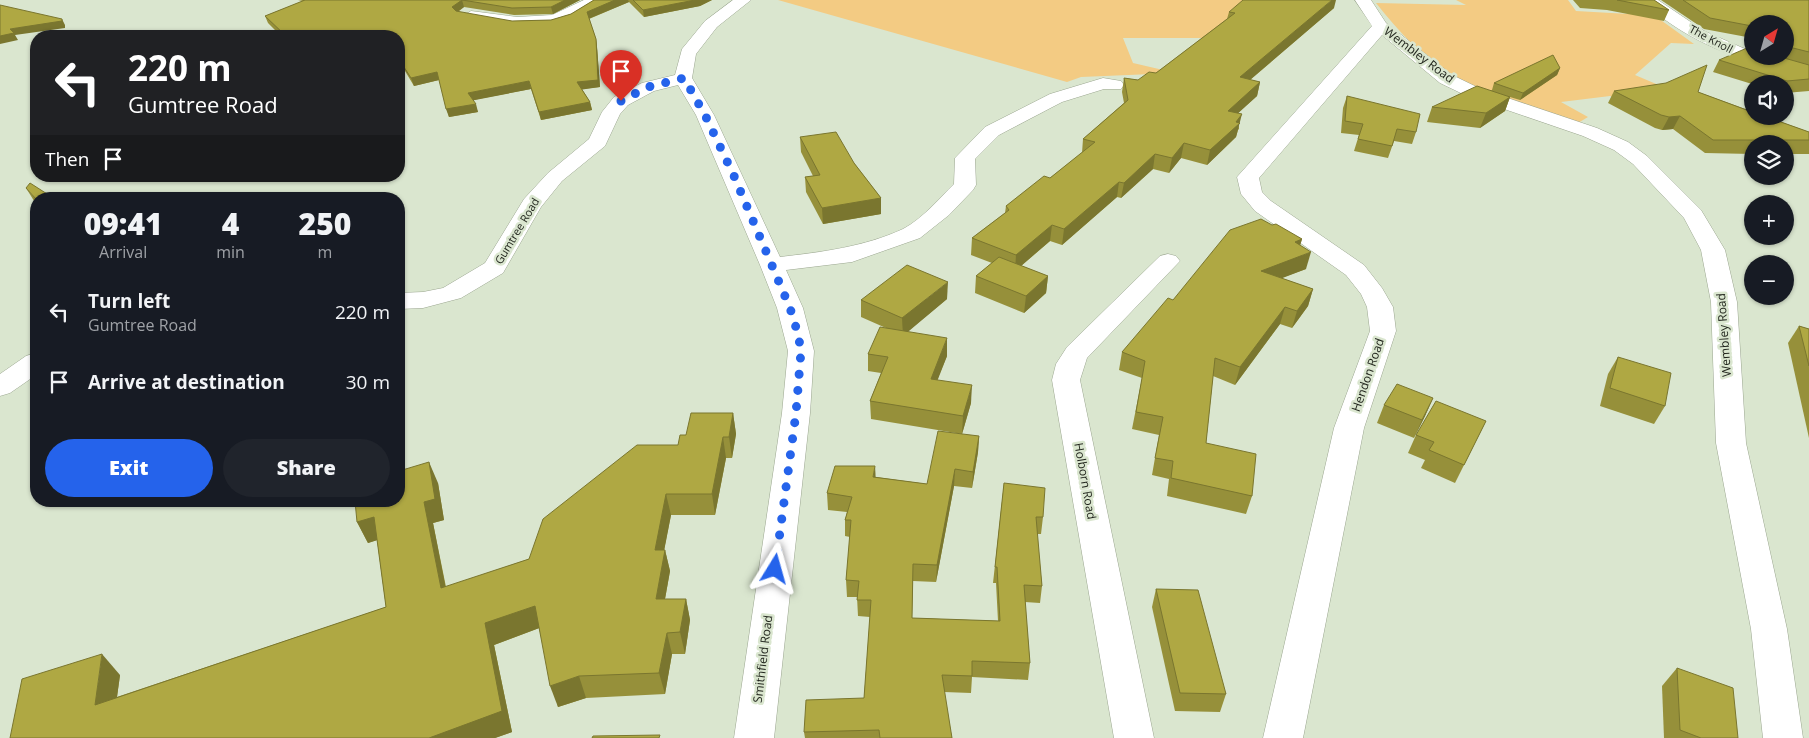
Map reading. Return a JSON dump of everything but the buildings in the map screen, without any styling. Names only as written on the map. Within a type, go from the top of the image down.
[{"type":"street","points":[[464,14],[490,19],[547,20],[561,18],[597,0]]},
{"type":"street","points":[[684,78],[688,54],[711,24],[743,0]]},
{"type":"street","points":[[1363,0],[1380,26]]},
{"type":"street","name":"The Knoll","points":[[1648,0],[1716,44],[1748,56],[1809,73]]},
{"type":"street","name":"Hendon Road","points":[[1283,738],[1349,428],[1383,332],[1380,307],[1373,293],[1355,270],[1263,206],[1252,194],[1248,177],[1358,55],[1380,26]]},
{"type":"street","name":"Wembley Road","points":[[1380,26],[1446,79],[1475,93],[1590,132],[1621,146],[1640,160],[1693,215],[1708,241],[1713,250],[1724,302],[1731,443],[1769,629],[1783,738]]},
{"type":"street","name":"Smithfield Road","points":[[684,78],[705,115],[726,159],[772,265],[790,308],[801,351],[796,413],[754,738]]},
{"type":"street","name":"Gumtree Road","points":[[405,301],[423,300],[452,293],[494,268],[537,196],[555,178],[598,142],[611,112],[621,101],[648,87],[684,78]]},
{"type":"street","points":[[772,265],[852,255],[912,232],[941,210],[965,185],[965,158],[992,131],[1056,98],[1103,83],[1115,85]]},
{"type":"street","name":"Holborn Road","points":[[1134,738],[1066,380],[1070,364],[1077,353],[1168,260]]},
{"type":"street","points":[[0,387],[30,366]]},
{"type":"shaded area","points":[[778,0],[1251,0],[1209,38],[1123,38],[1133,63],[1176,73],[1081,77],[1067,82]]},
{"type":"shaded area","points":[[1456,0],[1568,0],[1576,11],[1629,14],[1633,0],[1694,44],[1671,43],[1635,75],[1668,89],[1635,108],[1610,96],[1561,102],[1588,117],[1578,123],[1499,98],[1456,79],[1433,63],[1413,44],[1376,3],[1466,5]]},
{"type":"route","points":[[621,101],[648,87],[684,78],[705,115],[734,176],[790,308],[801,351],[796,413],[775,569]]}]
